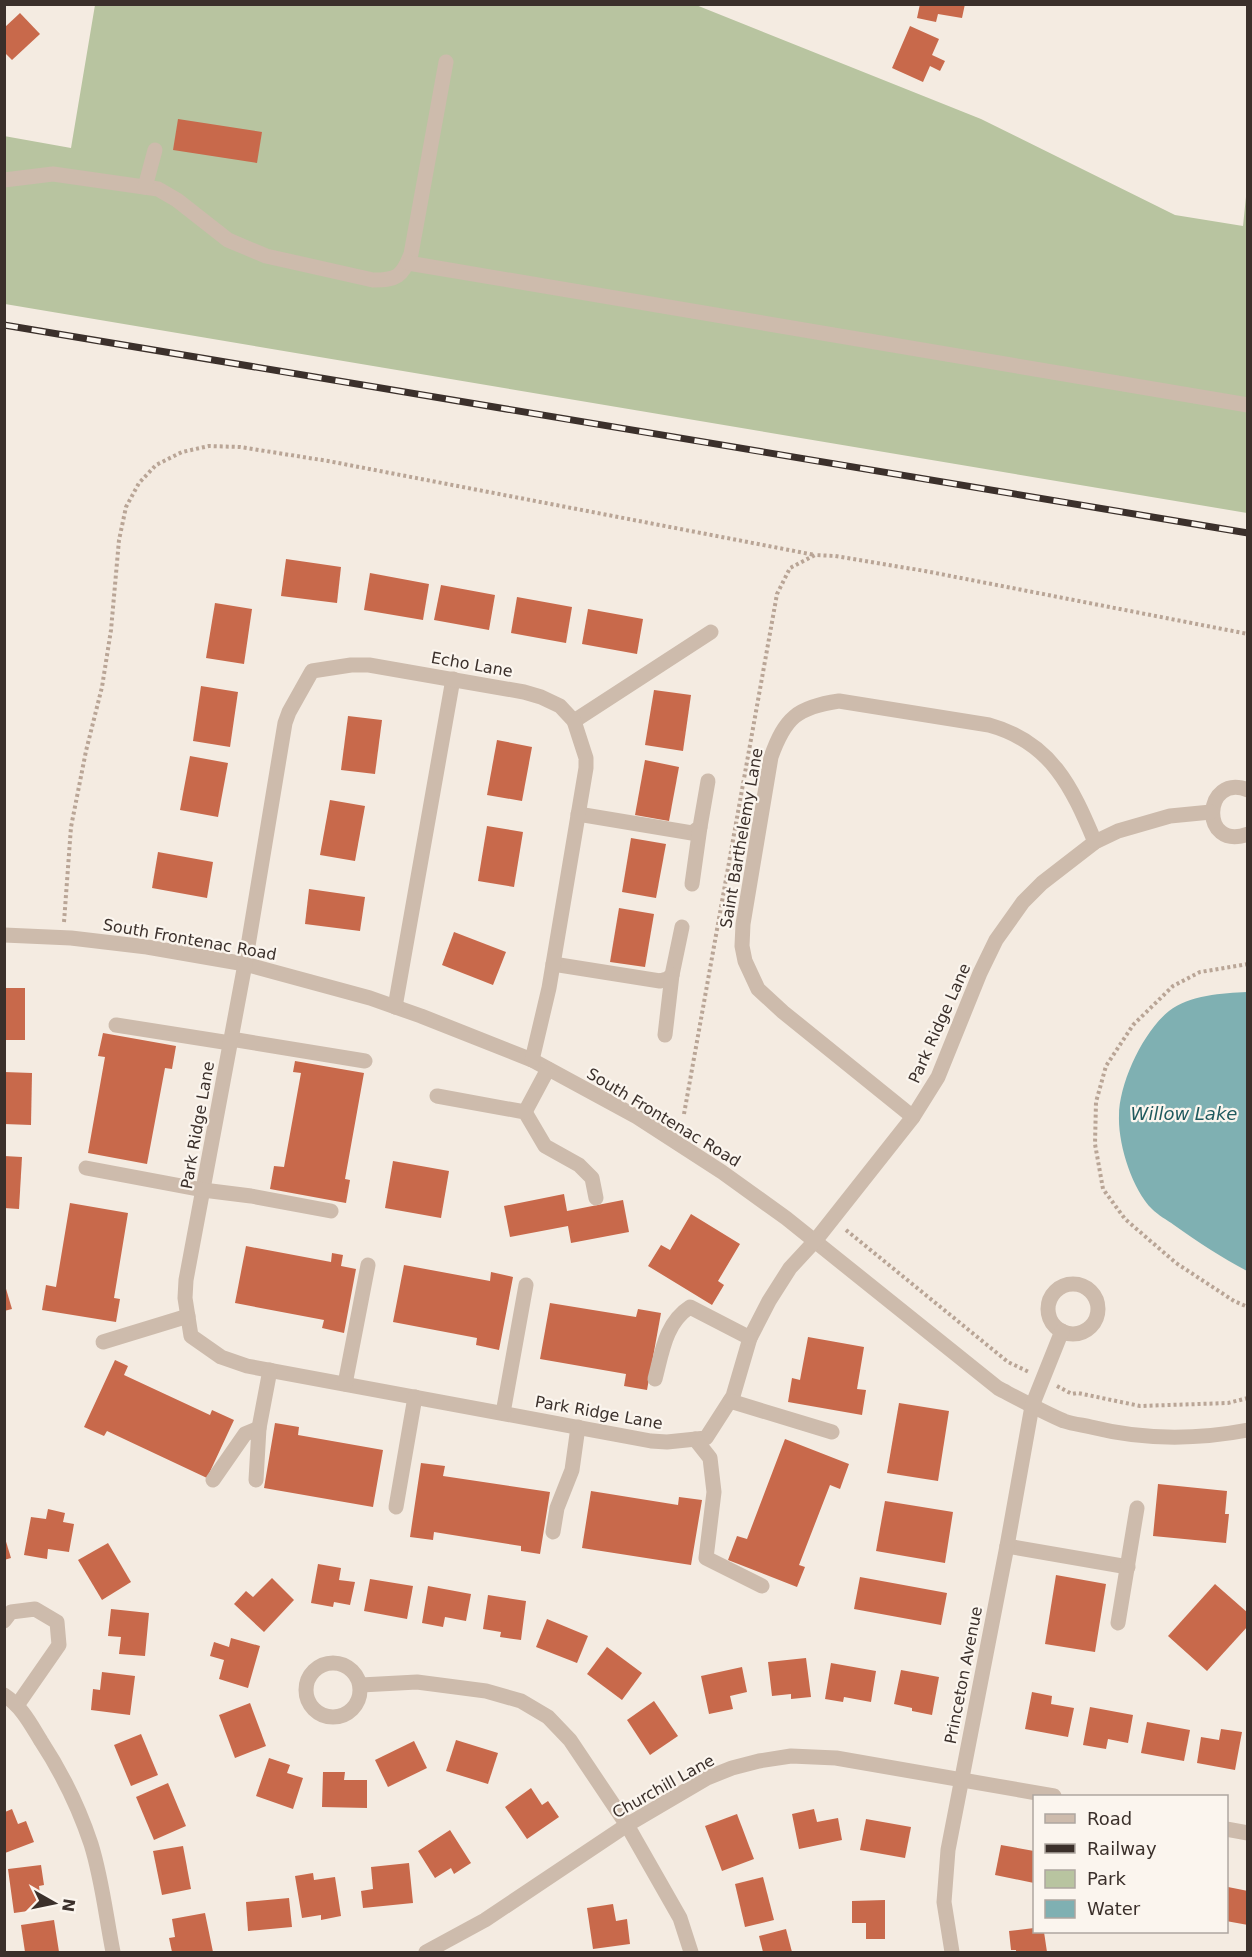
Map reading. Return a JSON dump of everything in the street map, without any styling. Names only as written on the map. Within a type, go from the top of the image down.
[{"type":"street","points":[[4,180],[53,174],[158,189],[177,200],[228,240],[266,256],[373,280],[391,280],[404,271],[411,254],[446,62]]},
{"type":"street","points":[[145,187],[155,150]]},
{"type":"street","points":[[408,263],[1248,405]]},
{"type":"street","points":[[532,1060],[553,964],[586,768],[586,758],[574,721],[711,632]]},
{"type":"street","name":"Echo Lane","points":[[245,964],[285,723],[288,712],[312,671],[351,665],[369,665],[524,692],[560,706],[574,721]]},
{"type":"street","points":[[396,1007],[453,680]]},
{"type":"street","name":"Saint Barthelemy Lane","points":[[913,1117],[783,1012],[758,989],[745,961],[742,924],[771,757],[780,732],[795,716],[816,704],[839,701],[989,725],[1006,730],[1031,743],[1060,774],[1079,804],[1095,842]]},
{"type":"street","points":[[692,884],[708,781]]},
{"type":"street","points":[[1248,790],[1241,787],[1230,788],[1219,794],[1211,812],[1214,824],[1227,836],[1239,838],[1248,834]]},
{"type":"street","name":"Park Ridge Lane","points":[[245,964],[186,1280],[185,1298],[190,1335],[221,1357],[247,1366],[651,1441],[667,1442],[706,1438],[730,1401],[750,1338],[785,1276],[913,1117],[938,1077],[980,973],[1007,923],[1023,902],[1042,883],[1095,842],[1127,828],[1170,816],[1211,812]]},
{"type":"street","points":[[578,814],[684,833],[692,833],[700,827]]},
{"type":"street","points":[[664,1035],[672,975],[682,927]]},
{"type":"street","name":"South Frontenac Road","points":[[4,935],[63,938],[147,947],[245,964],[324,984],[396,1007],[532,1060],[678,1142],[786,1218],[998,1388],[1032,1406],[1066,1422],[1144,1436],[1194,1437],[1248,1430]]},
{"type":"street","points":[[553,964],[660,981],[667,980],[672,975]]},
{"type":"street","points":[[116,1026],[364,1061]]},
{"type":"street","points":[[525,1112],[548,1069]]},
{"type":"street","points":[[437,1096],[525,1112],[545,1146],[579,1165],[592,1179],[596,1198]]},
{"type":"street","points":[[86,1168],[332,1211]]},
{"type":"street","points":[[345,1384],[368,1265]]},
{"type":"street","points":[[503,1413],[526,1285]]},
{"type":"street","points":[[655,1379],[669,1330],[680,1314],[690,1307],[750,1338]]},
{"type":"street","points":[[103,1342],[188,1316]]},
{"type":"street","name":"Princeton Avenue","points":[[952,1953],[947,1927],[945,1878],[948,1850],[1032,1406],[1062,1331]]},
{"type":"street","points":[[256,1480],[259,1428],[270,1370]]},
{"type":"street","points":[[396,1507],[415,1397]]},
{"type":"street","points":[[730,1401],[832,1432]]},
{"type":"street","points":[[553,1532],[557,1508],[572,1470],[578,1427]]},
{"type":"street","points":[[213,1480],[245,1434],[259,1428]]},
{"type":"street","points":[[695,1439],[710,1458],[714,1492],[706,1558],[762,1586]]},
{"type":"street","points":[[1118,1623],[1137,1508]]},
{"type":"street","points":[[1007,1546],[1128,1567]]},
{"type":"street","points":[[4,1621],[11,1612],[35,1609],[57,1622],[59,1645],[18,1704]]},
{"type":"street","points":[[361,1685],[417,1682],[486,1691],[521,1701],[548,1717],[570,1740],[627,1825],[680,1918],[692,1953]]},
{"type":"street","points":[[4,1695],[18,1704],[59,1769],[91,1845],[113,1953]]},
{"type":"street","name":"Churchill Lane","points":[[426,1953],[485,1920],[627,1825],[715,1775],[759,1761],[791,1756],[836,1758],[1043,1795]]},
{"type":"street","points":[[1228,1829],[1248,1833]]},
{"type":"path","points":[[63,938],[71,827],[102,687],[111,630],[119,540],[126,507],[140,483],[156,465],[182,453],[209,446],[240,447],[435,480],[815,555],[835,556],[926,571],[1248,634]]},
{"type":"path","points":[[684,1114],[777,594],[790,568],[815,555]]},
{"type":"path","points":[[1248,964],[1200,972],[1173,986],[1133,1025],[1106,1066],[1096,1102],[1095,1144],[1103,1189],[1125,1219],[1176,1263],[1234,1301],[1248,1307]]},
{"type":"path","points":[[832,1218],[1008,1362],[1072,1394],[1078,1393],[1140,1406],[1218,1404],[1248,1398]]},
{"type":"green space","points":[[95,5],[696,5],[981,119],[1175,215],[1243,226],[1247,187],[1247,513],[5,304],[4,136],[71,148]]},
{"type":"water","name":"Willow Lake","points":[[1248,992],[1247,1271],[1210,1250],[1152,1209],[1138,1190],[1128,1166],[1121,1140],[1119,1116],[1123,1089],[1134,1059],[1159,1020],[1186,1001],[1217,994]]},
{"type":"building","points":[[920,4],[965,4],[962,18],[938,14],[936,22],[917,18]]},
{"type":"building","points":[[20,13],[40,34],[12,60],[4,52],[4,28]]},
{"type":"building","points":[[910,26],[939,39],[932,55],[945,61],[940,71],[930,66],[923,82],[892,68]]},
{"type":"building","points":[[178,119],[262,132],[257,163],[173,150]]},
{"type":"building","points":[[286,559],[341,567],[337,603],[281,596]]},
{"type":"building","points":[[370,573],[429,584],[423,620],[364,610]]},
{"type":"building","points":[[441,585],[495,595],[489,630],[434,620]]},
{"type":"building","points":[[517,597],[572,607],[566,643],[511,633]]},
{"type":"building","points":[[215,603],[252,609],[244,664],[206,658]]},
{"type":"building","points":[[588,609],[643,619],[637,654],[582,644]]},
{"type":"building","points":[[201,686],[238,692],[230,747],[193,741]]},
{"type":"building","points":[[654,690],[691,695],[683,751],[645,745]]},
{"type":"building","points":[[348,716],[382,720],[375,774],[341,770]]},
{"type":"building","points":[[497,740],[532,747],[522,801],[487,795]]},
{"type":"building","points":[[190,756],[228,763],[218,817],[180,810]]},
{"type":"building","points":[[645,760],[679,767],[669,821],[635,815]]},
{"type":"building","points":[[330,800],[365,806],[355,861],[320,855]]},
{"type":"building","points":[[487,826],[523,832],[514,887],[478,881]]},
{"type":"building","points":[[631,838],[666,844],[656,898],[622,892]]},
{"type":"building","points":[[158,852],[213,862],[207,898],[152,888]]},
{"type":"building","points":[[309,889],[365,897],[360,931],[305,924]]},
{"type":"building","points":[[619,908],[654,914],[645,967],[610,962]]},
{"type":"building","points":[[454,932],[506,952],[493,985],[442,965]]},
{"type":"building","points":[[4,988],[25,988],[25,1040],[4,1040]]},
{"type":"building","points":[[103,1033],[176,1046],[172,1069],[165,1068],[147,1164],[88,1153],[105,1057],[98,1056]]},
{"type":"building","points":[[295,1061],[364,1073],[345,1179],[350,1180],[346,1203],[270,1189],[274,1166],[284,1167],[301,1073],[293,1072]]},
{"type":"building","points":[[4,1072],[32,1073],[31,1125],[4,1124]]},
{"type":"building","points":[[4,1156],[22,1157],[19,1209],[4,1208]]},
{"type":"building","points":[[393,1161],[449,1171],[441,1218],[385,1208]]},
{"type":"building","points":[[564,1194],[567,1211],[623,1200],[629,1232],[571,1243],[568,1226],[510,1237],[504,1206]]},
{"type":"building","points":[[70,1203],[128,1213],[114,1298],[120,1299],[116,1322],[42,1310],[46,1285],[56,1287]]},
{"type":"building","points":[[691,1214],[740,1244],[718,1281],[724,1285],[712,1305],[648,1266],[661,1245],[670,1250]]},
{"type":"building","points":[[246,1246],[331,1262],[332,1253],[343,1255],[341,1266],[356,1269],[344,1333],[322,1328],[324,1320],[235,1303]]},
{"type":"building","points":[[404,1265],[490,1281],[491,1272],[513,1277],[499,1350],[476,1345],[477,1338],[393,1322]]},
{"type":"building","points":[[4,1282],[12,1309],[4,1311]]},
{"type":"building","points":[[550,1303],[636,1317],[638,1309],[661,1313],[647,1390],[624,1386],[626,1374],[540,1359]]},
{"type":"building","points":[[808,1337],[864,1347],[857,1389],[866,1390],[862,1415],[788,1402],[792,1378],[800,1380]]},
{"type":"building","points":[[115,1360],[128,1366],[124,1375],[210,1415],[212,1410],[234,1420],[207,1478],[107,1431],[104,1436],[84,1427]]},
{"type":"building","points":[[899,1403],[949,1411],[938,1481],[887,1473]]},
{"type":"building","points":[[275,1423],[299,1427],[298,1435],[383,1450],[373,1507],[264,1488]]},
{"type":"building","points":[[785,1439],[849,1464],[840,1489],[830,1485],[799,1565],[805,1567],[797,1587],[728,1560],[737,1536],[747,1539]]},
{"type":"building","points":[[421,1463],[445,1466],[443,1476],[550,1492],[540,1554],[521,1551],[521,1546],[434,1532],[433,1540],[410,1537]]},
{"type":"building","points":[[1158,1484],[1227,1491],[1225,1514],[1229,1514],[1226,1543],[1153,1536]]},
{"type":"building","points":[[591,1491],[678,1505],[679,1497],[702,1500],[691,1565],[582,1548]]},
{"type":"building","points":[[885,1501],[953,1512],[945,1563],[876,1551]]},
{"type":"building","points":[[48,1509],[65,1513],[63,1522],[74,1524],[69,1552],[48,1549],[47,1559],[24,1555],[31,1517],[46,1519]]},
{"type":"building","points":[[4,1535],[11,1558],[4,1560]]},
{"type":"building","points":[[108,1543],[131,1582],[102,1600],[78,1560]]},
{"type":"building","points":[[318,1564],[341,1568],[339,1580],[355,1582],[350,1605],[334,1602],[333,1607],[311,1603]]},
{"type":"building","points":[[1056,1575],[1106,1584],[1095,1652],[1045,1644]]},
{"type":"building","points":[[860,1577],[947,1593],[941,1625],[854,1609]]},
{"type":"building","points":[[272,1578],[294,1600],[264,1632],[234,1604],[246,1591],[253,1597]]},
{"type":"building","points":[[370,1579],[413,1586],[407,1619],[364,1611]]},
{"type":"building","points":[[1215,1584],[1248,1613],[1248,1626],[1207,1671],[1168,1636]]},
{"type":"building","points":[[428,1586],[471,1594],[466,1621],[445,1617],[443,1627],[422,1623]]},
{"type":"building","points":[[488,1595],[526,1601],[521,1640],[500,1637],[501,1632],[483,1629]]},
{"type":"building","points":[[111,1609],[149,1613],[145,1656],[119,1654],[121,1637],[108,1636]]},
{"type":"building","points":[[547,1619],[588,1636],[577,1663],[536,1647]]},
{"type":"building","points":[[231,1638],[260,1646],[248,1688],[219,1679],[224,1660],[210,1656],[214,1642],[229,1647]]},
{"type":"building","points":[[607,1647],[642,1673],[622,1700],[587,1674]]},
{"type":"building","points":[[806,1658],[811,1697],[791,1699],[791,1694],[772,1696],[768,1662]]},
{"type":"building","points":[[831,1663],[876,1671],[871,1702],[844,1697],[843,1702],[825,1699]]},
{"type":"building","points":[[742,1667],[747,1692],[730,1696],[733,1709],[709,1714],[701,1676]]},
{"type":"building","points":[[901,1670],[939,1677],[932,1715],[894,1704]]},
{"type":"building","points":[[102,1672],[135,1676],[130,1715],[91,1710],[93,1689],[100,1690]]},
{"type":"building","points":[[1032,1692],[1052,1696],[1051,1704],[1074,1708],[1068,1737],[1025,1729]]},
{"type":"building","points":[[654,1701],[678,1736],[650,1755],[627,1720]]},
{"type":"building","points":[[250,1703],[266,1746],[235,1758],[219,1715]]},
{"type":"building","points":[[1090,1707],[1133,1715],[1128,1743],[1108,1739],[1106,1749],[1083,1745]]},
{"type":"building","points":[[1147,1722],[1190,1730],[1184,1761],[1141,1753]]},
{"type":"building","points":[[1221,1729],[1242,1732],[1235,1770],[1197,1763],[1201,1737],[1219,1740]]},
{"type":"building","points":[[141,1734],[158,1775],[131,1786],[114,1745]]},
{"type":"building","points":[[456,1740],[498,1753],[488,1784],[446,1771]]},
{"type":"building","points":[[414,1741],[427,1768],[388,1787],[375,1760]]},
{"type":"building","points":[[269,1758],[290,1765],[287,1773],[303,1778],[293,1809],[256,1796]]},
{"type":"building","points":[[323,1772],[345,1772],[344,1780],[367,1780],[367,1808],[322,1807]]},
{"type":"building","points":[[168,1783],[186,1826],[154,1840],[136,1797]]},
{"type":"building","points":[[531,1788],[542,1805],[548,1801],[559,1817],[527,1839],[505,1807]]},
{"type":"building","points":[[12,1809],[18,1824],[26,1821],[34,1842],[5,1853],[5,1812]]},
{"type":"building","points":[[814,1809],[817,1822],[838,1818],[842,1840],[799,1849],[792,1814]]},
{"type":"building","points":[[737,1814],[754,1859],[722,1871],[705,1826]]},
{"type":"building","points":[[866,1819],[911,1827],[905,1858],[860,1850]]},
{"type":"building","points":[[450,1830],[471,1863],[454,1874],[451,1868],[435,1878],[418,1851]]},
{"type":"building","points":[[1001,1845],[1033,1851],[1033,1883],[995,1875]]},
{"type":"building","points":[[183,1846],[191,1889],[162,1895],[153,1851]]},
{"type":"building","points":[[409,1863],[413,1903],[363,1908],[361,1891],[373,1889],[371,1867]]},
{"type":"building","points":[[41,1865],[44,1885],[39,1886],[42,1909],[14,1913],[8,1869]]},
{"type":"building","points":[[313,1873],[314,1880],[335,1877],[341,1916],[321,1920],[321,1915],[302,1918],[295,1876]]},
{"type":"building","points":[[763,1877],[774,1920],[745,1927],[735,1884]]},
{"type":"building","points":[[1228,1887],[1248,1891],[1248,1925],[1228,1921]]},
{"type":"building","points":[[289,1898],[292,1927],[248,1931],[246,1902]]},
{"type":"building","points":[[885,1900],[885,1939],[866,1939],[866,1923],[852,1923],[852,1901]]},
{"type":"building","points":[[613,1904],[616,1921],[627,1919],[630,1944],[593,1949],[587,1908]]},
{"type":"building","points":[[205,1913],[213,1952],[172,1952],[169,1938],[175,1937],[172,1919]]},
{"type":"building","points":[[54,1920],[59,1952],[25,1952],[21,1925]]},
{"type":"building","points":[[1033,1928],[1033,1933],[1044,1933],[1047,1952],[1011,1950],[1009,1931]]},
{"type":"building","points":[[786,1929],[792,1952],[763,1952],[759,1936]]},
{"type":"railway","points":[[4,325],[1248,533]]}]
